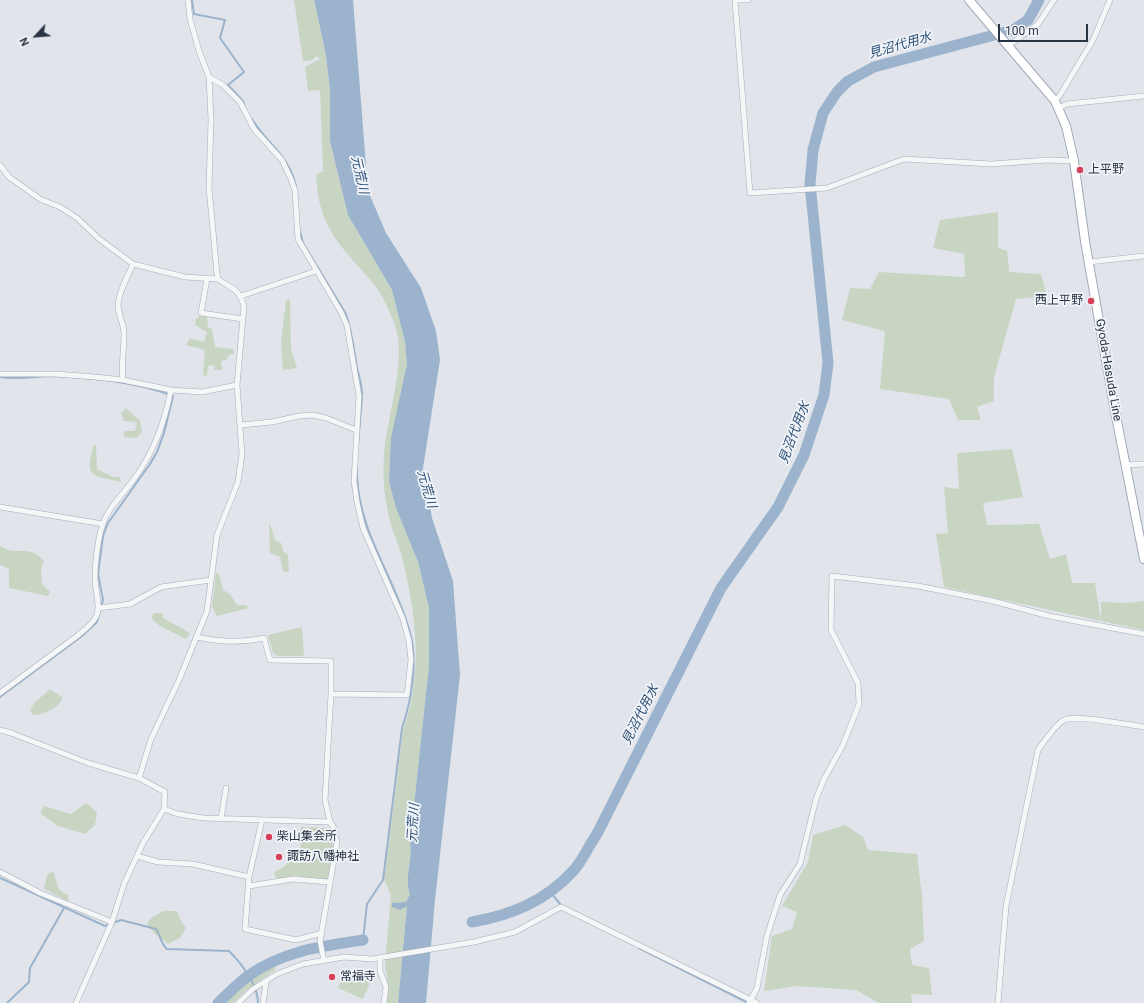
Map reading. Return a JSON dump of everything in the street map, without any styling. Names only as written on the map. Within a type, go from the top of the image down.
[{"type":"main road","name":"Gyoda-Hasuda Line","points":[[969,0],[1055,101],[1066,126],[1074,161],[1089,262],[1144,560]]},
{"type":"street","points":[[188,0],[190,19],[197,45],[209,77],[211,120],[209,188],[218,280]]},
{"type":"street","points":[[735,0],[750,193],[827,188],[904,159],[991,164],[1048,160],[1074,161]]},
{"type":"street","points":[[739,0],[748,0]]},
{"type":"street","points":[[1007,45],[1038,24],[1054,0]]},
{"type":"street","points":[[1055,101],[1093,40],[1110,0]]},
{"type":"street","points":[[209,77],[223,85],[240,102],[254,129],[282,160],[291,179],[294,191],[298,239],[341,312],[347,326],[359,396],[354,481],[357,502],[364,528],[403,619],[409,641],[410,676],[407,695],[331,694]]},
{"type":"street","points":[[1059,108],[1067,104],[1144,96]]},
{"type":"street","points":[[0,165],[9,177],[40,199],[60,207],[77,218],[98,238],[133,264],[185,277],[218,280],[236,289],[241,296],[244,306],[237,385],[242,454],[238,482],[217,535],[207,610],[179,680],[151,740],[139,778]]},
{"type":"street","points":[[1089,262],[1144,256]]},
{"type":"street","points":[[123,380],[121,358],[124,325],[119,314],[118,304],[120,295],[133,264]]},
{"type":"street","points":[[241,296],[316,271]]},
{"type":"street","points":[[207,279],[201,313],[243,319]]},
{"type":"street","points":[[0,374],[55,374],[123,380],[170,390],[202,392],[237,385]]},
{"type":"street","points":[[0,693],[90,626],[99,608],[95,568],[103,524],[151,455],[160,435],[170,390]]},
{"type":"street","points":[[241,425],[272,422],[299,416],[313,415],[326,418],[356,430]]},
{"type":"street","points":[[1126,465],[1144,464]]},
{"type":"street","points":[[0,507],[103,524]]},
{"type":"street","points":[[751,1001],[757,988],[767,936],[780,895],[800,864],[816,799],[824,779],[843,745],[859,704],[858,683],[831,630],[832,576],[918,586],[993,601],[1049,616],[1144,634]]},
{"type":"street","points":[[99,608],[130,604],[161,587],[211,580]]},
{"type":"street","points":[[196,637],[220,642],[242,642],[264,638],[270,660],[330,661],[331,694],[325,800],[330,822],[333,826],[337,842],[320,941],[324,961]]},
{"type":"street","points":[[998,1003],[1006,906],[1038,750],[1044,741],[1064,720],[1079,718],[1144,727]]},
{"type":"street","points":[[0,730],[10,732],[88,763],[139,778],[165,792],[164,808],[137,856],[124,884],[112,922],[76,1003]]},
{"type":"street","points":[[221,819],[226,788]]},
{"type":"street","points":[[164,808],[178,814],[221,819],[330,822]]},
{"type":"street","points":[[262,820],[249,878],[245,929],[296,940],[322,933]]},
{"type":"street","points":[[137,856],[158,862],[193,864],[249,878]]},
{"type":"street","points":[[0,872],[40,893],[112,922]]},
{"type":"street","points":[[249,886],[293,879],[329,882]]},
{"type":"street","points":[[238,1003],[253,989],[277,974],[289,969],[344,957],[365,959],[462,945],[515,932],[561,907],[757,1003]]},
{"type":"street","points":[[383,957],[380,971],[386,987],[384,1003]]},
{"type":"street","points":[[263,1003],[266,982]]},
{"type":"green space","points":[[294,0],[314,0],[326,55],[330,91],[330,141],[348,215],[392,290],[405,342],[407,364],[389,482],[396,508],[418,562],[429,608],[429,666],[410,842],[411,848],[408,888],[410,894],[406,902],[392,903],[402,908],[407,906],[398,1003],[386,1003],[388,986],[385,963],[391,895],[384,879],[403,730],[410,709],[414,688],[416,644],[407,578],[401,553],[393,532],[386,501],[384,483],[384,454],[398,370],[398,336],[394,322],[381,295],[335,238],[329,228],[321,208],[316,175],[323,171],[320,90],[308,91],[305,67],[320,59],[317,56],[312,60],[303,61]]},
{"type":"green space","points":[[998,212],[998,248],[1007,251],[1009,272],[1041,274],[1047,296],[1016,299],[994,377],[994,401],[977,407],[981,420],[958,420],[949,399],[880,389],[885,331],[842,320],[850,288],[870,289],[879,272],[965,277],[964,254],[933,248],[940,220]]},
{"type":"green space","points":[[290,299],[291,349],[297,368],[283,370],[281,342],[286,301]]},
{"type":"green space","points":[[201,316],[207,317],[208,327],[212,329],[215,347],[233,349],[234,353],[228,356],[227,360],[221,361],[222,370],[214,370],[214,365],[208,366],[207,376],[203,375],[205,350],[186,345],[190,338],[204,342],[207,332],[195,325],[196,319]]},
{"type":"green space","points":[[126,408],[140,421],[142,432],[136,438],[125,437],[123,433],[125,431],[135,431],[137,422],[124,421],[121,413]]},
{"type":"green space","points":[[94,445],[96,446],[97,469],[113,477],[120,477],[121,482],[103,478],[92,473],[90,464]]},
{"type":"green space","points":[[1012,449],[1023,497],[983,503],[987,525],[1039,524],[1050,559],[1066,554],[1072,583],[1095,583],[1101,621],[944,587],[936,534],[948,533],[944,487],[959,489],[957,453]]},
{"type":"green space","points":[[269,524],[275,540],[281,543],[283,551],[288,555],[289,572],[283,571],[280,557],[270,553]]},
{"type":"green space","points":[[0,546],[6,549],[33,553],[44,561],[41,568],[42,584],[50,592],[48,596],[9,588],[9,569],[0,565]]},
{"type":"green space","points":[[216,573],[219,574],[223,590],[230,594],[237,605],[246,605],[249,608],[217,616],[212,606]]},
{"type":"green space","points":[[1144,601],[1144,630],[1101,621],[1101,602],[1127,603]]},
{"type":"green space","points":[[154,613],[162,613],[163,618],[190,633],[186,639],[160,626],[151,618]]},
{"type":"green space","points":[[302,627],[304,656],[277,656],[273,653],[268,635]]},
{"type":"green space","points":[[50,689],[63,698],[61,702],[51,710],[33,715],[30,711],[34,703]]},
{"type":"green space","points":[[86,803],[97,812],[95,825],[85,834],[58,826],[40,813],[44,806],[71,814]]},
{"type":"green space","points":[[845,825],[863,837],[868,850],[917,854],[922,896],[924,941],[910,949],[912,965],[929,968],[932,995],[911,994],[912,1003],[879,1003],[856,990],[796,986],[764,991],[772,936],[792,929],[797,912],[782,906],[808,862],[813,835]]},
{"type":"green space","points":[[301,827],[329,828],[330,830],[333,848],[328,878],[325,880],[299,878],[299,875],[291,878],[276,878],[274,872],[284,867],[292,859],[298,858],[300,860]]},
{"type":"green space","points":[[53,871],[59,888],[68,895],[68,901],[44,889],[47,875]]},
{"type":"green space","points":[[163,911],[177,911],[186,928],[180,938],[168,944],[155,934],[147,924],[150,919]]},
{"type":"green space","points":[[318,950],[319,952],[302,955],[276,965],[275,970],[244,992],[233,1003],[224,1003],[256,975],[278,963],[290,958]]},
{"type":"green space","points":[[359,967],[374,973],[363,999],[338,988],[344,974],[355,978]]},
{"type":"water","name":"元荒川","points":[[314,0],[353,0],[368,191],[386,233],[421,288],[436,331],[440,360],[423,468],[432,518],[453,581],[460,675],[435,900],[426,1003],[398,1003],[407,906],[400,910],[392,907],[392,903],[406,902],[410,894],[408,888],[408,875],[411,848],[410,842],[429,666],[429,608],[418,562],[396,508],[389,482],[391,438],[407,364],[405,342],[392,290],[348,215],[330,141],[330,91],[326,55]]},
{"type":"waterway","points":[[192,0],[194,14],[225,20],[220,38],[244,72],[228,85],[243,101],[245,107]]},
{"type":"waterway","name":"見沼代用水","points":[[472,922],[501,915],[528,905],[552,890],[577,866],[597,834],[721,588],[778,507],[804,455],[824,395],[828,363],[810,184],[813,150],[823,113],[837,92],[848,81],[874,67],[1013,30],[1028,20],[1039,0]]},
{"type":"waterway","points":[[252,119],[289,167],[296,187]]},
{"type":"waterway","points":[[300,231],[303,243],[346,314],[348,321],[362,391],[357,465],[361,507],[374,544],[404,615],[410,633],[414,656],[413,680],[409,705],[402,728],[383,880],[367,904],[363,940]]},
{"type":"waterway","points":[[0,377],[21,378],[55,376],[85,378],[145,387],[173,396],[164,433],[157,452],[108,523],[103,536],[98,574],[103,600],[97,622],[82,636],[0,697]]},
{"type":"waterway","name":"見沼代用水","points":[[472,922],[501,915],[528,905],[552,890],[577,866],[597,834],[721,588]]},
{"type":"waterway","points":[[0,878],[105,926],[121,920],[156,929],[167,949],[229,951],[244,968],[252,982],[258,1003]]},
{"type":"waterway","points":[[551,893],[561,905]]},
{"type":"waterway","points":[[7,1003],[29,982],[30,968],[64,908]]},
{"type":"waterway","name":"見沼代用水","points":[[218,1003],[248,976],[275,961],[289,955],[318,947],[363,940]]},
{"type":"waterway","points":[[639,948],[748,1003]]},
{"type":"place","name":"上平野","points":[[1080,170]]},
{"type":"place","name":"西上平野","points":[[1091,301]]},
{"type":"place","name":"柴山集会所","points":[[269,837]]},
{"type":"place","name":"諏訪八幡神社","points":[[279,857]]},
{"type":"place","name":"常福寺","points":[[332,977]]}]
